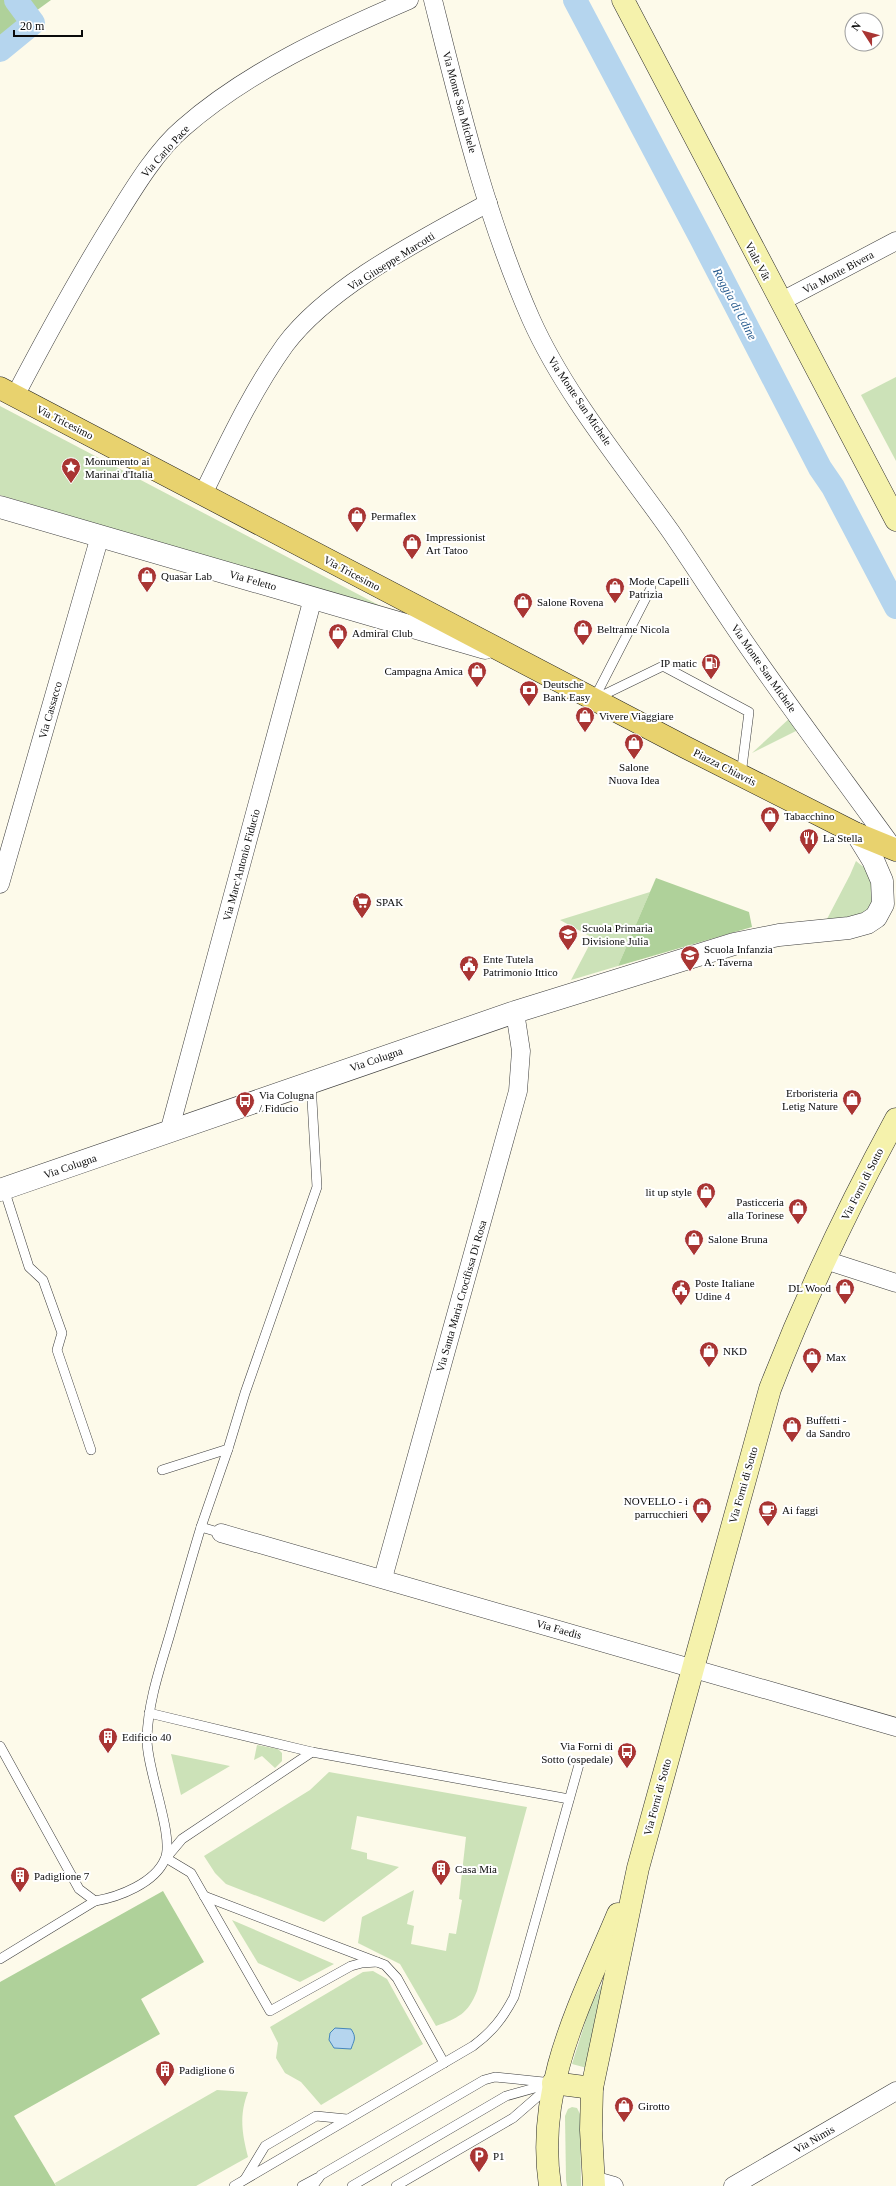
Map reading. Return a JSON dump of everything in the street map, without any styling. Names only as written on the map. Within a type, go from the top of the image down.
[{"type":"main road","name":"Viale Vât","points":[[622,0],[896,520]]},
{"type":"main road","name":"Via Tricesimo","points":[[7,392],[594,699]]},
{"type":"main road","name":"Piazza Chiavris","points":[[594,699],[857,834],[891,856]]},
{"type":"main road","name":"Via Forni di Sotto","points":[[593,2183],[592,2088],[638,1868],[692,1667],[770,1389],[791,1334],[825,1260],[859,1189],[896,1119]]},
{"type":"main road","name":"Via Forni di Sotto","points":[[550,2186],[548,2130],[553,2083],[564,2045],[638,1868]]},
{"type":"main road","points":[[553,2083],[592,2088]]},
{"type":"street","name":"Via Carlo Pace","points":[[7,392],[143,174],[182,129],[228,93],[277,64],[340,29],[409,0]]},
{"type":"street","name":"Via Monte San Michele","points":[[433,0],[452,76],[495,228],[531,319],[571,391],[811,735]]},
{"type":"street","name":"Via Giuseppe Marcotti","points":[[203,494],[242,416],[263,379],[286,344],[314,316],[349,286],[385,262],[488,203]]},
{"type":"street","name":"Via Monte Bivera","points":[[780,302],[896,242]]},
{"type":"street","name":"Via Feletto","points":[[0,507],[507,654]]},
{"type":"street","name":"Via Cassacco","points":[[0,884],[100,536]]},
{"type":"street","name":"Via Marc'Antonio Fiducio","points":[[169,1132],[313,598]]},
{"type":"street","name":"Piazza Chiavris","points":[[811,735],[891,856],[896,881]]},
{"type":"street","name":"Piazza Chiavris","points":[[756,939],[849,928],[868,923],[881,910],[891,856]]},
{"type":"street","name":"Via Colugna","points":[[2,1189],[515,1012],[756,939]]},
{"type":"street","name":"Via Santa Maria Crocifissa Di Rosa","points":[[383,1578],[518,1091],[521,1051],[515,1012]]},
{"type":"street","points":[[825,1260],[896,1283]]},
{"type":"street","name":"Via Faedis","points":[[221,1533],[383,1578],[896,1727]]},
{"type":"street","name":"Via Nimis","points":[[733,2186],[896,2091]]},
{"type":"street","points":[[593,2183],[614,2186]]},
{"type":"lane","points":[[594,699],[651,588]]},
{"type":"lane","points":[[594,699],[663,666],[749,712],[741,775]]},
{"type":"lane","points":[[166,1858],[167,1838],[148,1758],[149,1713],[157,1677],[201,1527],[228,1449],[245,1393],[317,1187],[311,1082]]},
{"type":"lane","points":[[2,1189],[29,1267],[43,1280],[62,1333],[57,1350],[91,1450]]},
{"type":"lane","points":[[162,1470],[228,1449]]},
{"type":"lane","points":[[201,1527],[221,1533]]},
{"type":"lane","points":[[149,1713],[312,1752],[569,1799]]},
{"type":"lane","points":[[0,1746],[79,1889],[95,1901]]},
{"type":"lane","points":[[0,1959],[95,1901],[112,1898],[146,1880],[157,1871],[182,1839],[312,1752]]},
{"type":"lane","points":[[234,2186],[444,2063],[488,2035],[502,2019],[514,1997],[580,1762]]},
{"type":"lane","points":[[166,1858],[191,1873],[270,2011],[351,1966],[362,1962],[377,1962]]},
{"type":"lane","points":[[204,1896],[385,1965],[397,1978],[444,2063]]},
{"type":"lane","points":[[302,2186],[484,2080],[495,2077],[553,2083]]},
{"type":"lane","points":[[352,2186],[506,2096],[553,2083]]},
{"type":"lane","points":[[396,2186],[513,2118],[553,2083]]},
{"type":"lane","points":[[245,2180],[265,2146],[316,2116],[348,2119]]},
{"type":"lane","points":[[312,2186],[321,2175]]},
{"type":"green space","points":[[0,0],[51,0],[0,37]]},
{"type":"green space","points":[[896,377],[896,461],[861,395]]},
{"type":"green space","points":[[0,406],[390,611],[0,495]]},
{"type":"green space","points":[[791,717],[800,729],[752,753]]},
{"type":"green space","points":[[856,861],[868,871],[873,883],[872,901],[869,907],[866,912],[853,920],[827,919],[850,875]]},
{"type":"green space","points":[[656,878],[749,912],[752,927],[618,966]]},
{"type":"green space","points":[[650,892],[618,966],[571,980],[593,938],[560,920]]},
{"type":"green space","points":[[257,1745],[278,1749],[282,1753],[282,1761],[275,1768],[262,1756],[254,1760]]},
{"type":"green space","points":[[171,1754],[230,1766],[181,1795]]},
{"type":"green space","points":[[329,1772],[527,1807],[477,1991],[474,1999],[466,2010],[456,2017],[436,2026],[400,1964],[358,1943],[362,1917],[414,1890],[407,1924],[414,1926],[411,1944],[446,1951],[449,1933],[456,1934],[462,1900],[459,1899],[466,1837],[357,1816],[351,1849],[367,1853],[367,1859],[399,1867],[324,1922],[226,1884],[215,1873],[204,1856],[310,1790]]},
{"type":"green space","points":[[163,1891],[204,1962],[141,1999],[160,2034],[14,2116],[56,2186],[0,2186],[0,1982]]},
{"type":"green space","points":[[232,1920],[334,1964],[300,1982],[258,1963]]},
{"type":"green space","points":[[613,1963],[587,2068],[572,2064],[590,2007]]},
{"type":"green space","points":[[373,1971],[387,1979],[423,2044],[321,2105],[301,2082],[285,2073],[276,2058],[278,2043],[270,2027],[363,1972]]},
{"type":"green space","points":[[217,2090],[248,2092],[243,2108],[242,2124],[248,2157],[196,2186],[56,2186],[55,2183]]},
{"type":"green space","points":[[572,2107],[577,2108],[580,2114],[581,2186],[567,2186],[566,2180],[565,2116],[568,2109]]},
{"type":"water","points":[[335,2028],[351,2029],[353,2032],[354,2041],[351,2049],[334,2048],[329,2040],[330,2033]]},
{"type":"waterway","points":[[0,50],[33,23],[16,0]]},
{"type":"waterway","name":"Roggia di Udine","points":[[575,0],[702,240],[820,468],[833,487],[896,607]]},
{"type":"place","name":"Monumento ai Marinai d'Italia","points":[[71,484]]},
{"type":"place","name":"Permaflex","points":[[357,533]]},
{"type":"place","name":"Impressionist Art Tatoo","points":[[412,560]]},
{"type":"place","name":"Quasar Lab","points":[[147,593]]},
{"type":"place","name":"Mode Capelli Patrizia","points":[[615,604]]},
{"type":"place","name":"Salone Rovena","points":[[523,619]]},
{"type":"place","name":"Beltrame Nicola","points":[[583,646]]},
{"type":"place","name":"Admiral Club","points":[[338,650]]},
{"type":"place","name":"IP matic","points":[[711,680]]},
{"type":"place","name":"Campagna Amica","points":[[477,688]]},
{"type":"place","name":"Deutsche Bank Easy","points":[[529,707]]},
{"type":"place","name":"Vivere Viaggiare","points":[[585,733]]},
{"type":"place","name":"Salone Nuova Idea","points":[[634,760]]},
{"type":"place","name":"Tabacchino","points":[[770,833]]},
{"type":"place","name":"La Stella","points":[[809,855]]},
{"type":"place","name":"SPAK","points":[[362,919]]},
{"type":"place","name":"Scuola Primaria Divisione Julia","points":[[568,951]]},
{"type":"place","name":"Scuola Infanzia A. Taverna","points":[[690,972]]},
{"type":"place","name":"Ente Tutela Patrimonio Ittico","points":[[469,982]]},
{"type":"place","name":"Erboristeria Letig Nature","points":[[852,1116]]},
{"type":"place","name":"Via Colugna / Fiducio","points":[[245,1118]]},
{"type":"place","name":"lit up style","points":[[706,1209]]},
{"type":"place","name":"Pasticceria alla Torinese","points":[[798,1225]]},
{"type":"place","name":"Salone Bruna","points":[[694,1256]]},
{"type":"place","name":"DL Wood","points":[[845,1305]]},
{"type":"place","name":"Poste Italiane Udine 4","points":[[681,1306]]},
{"type":"place","name":"NKD","points":[[709,1368]]},
{"type":"place","name":"Max","points":[[812,1374]]},
{"type":"place","name":"Buffetti - da Sandro","points":[[792,1443]]},
{"type":"place","name":"NOVELLO - i parrucchieri","points":[[702,1524]]},
{"type":"place","name":"Ai faggi","points":[[768,1527]]},
{"type":"place","name":"Edificio 40","points":[[108,1754]]},
{"type":"place","name":"Via Forni di Sotto (ospedale)","points":[[627,1769]]},
{"type":"place","name":"Casa Mia","points":[[441,1886]]},
{"type":"place","name":"Padiglione 7","points":[[20,1893]]},
{"type":"place","name":"Padiglione 6","points":[[165,2087]]},
{"type":"place","name":"Girotto","points":[[624,2123]]},
{"type":"place","name":"P1","points":[[479,2173]]}]
